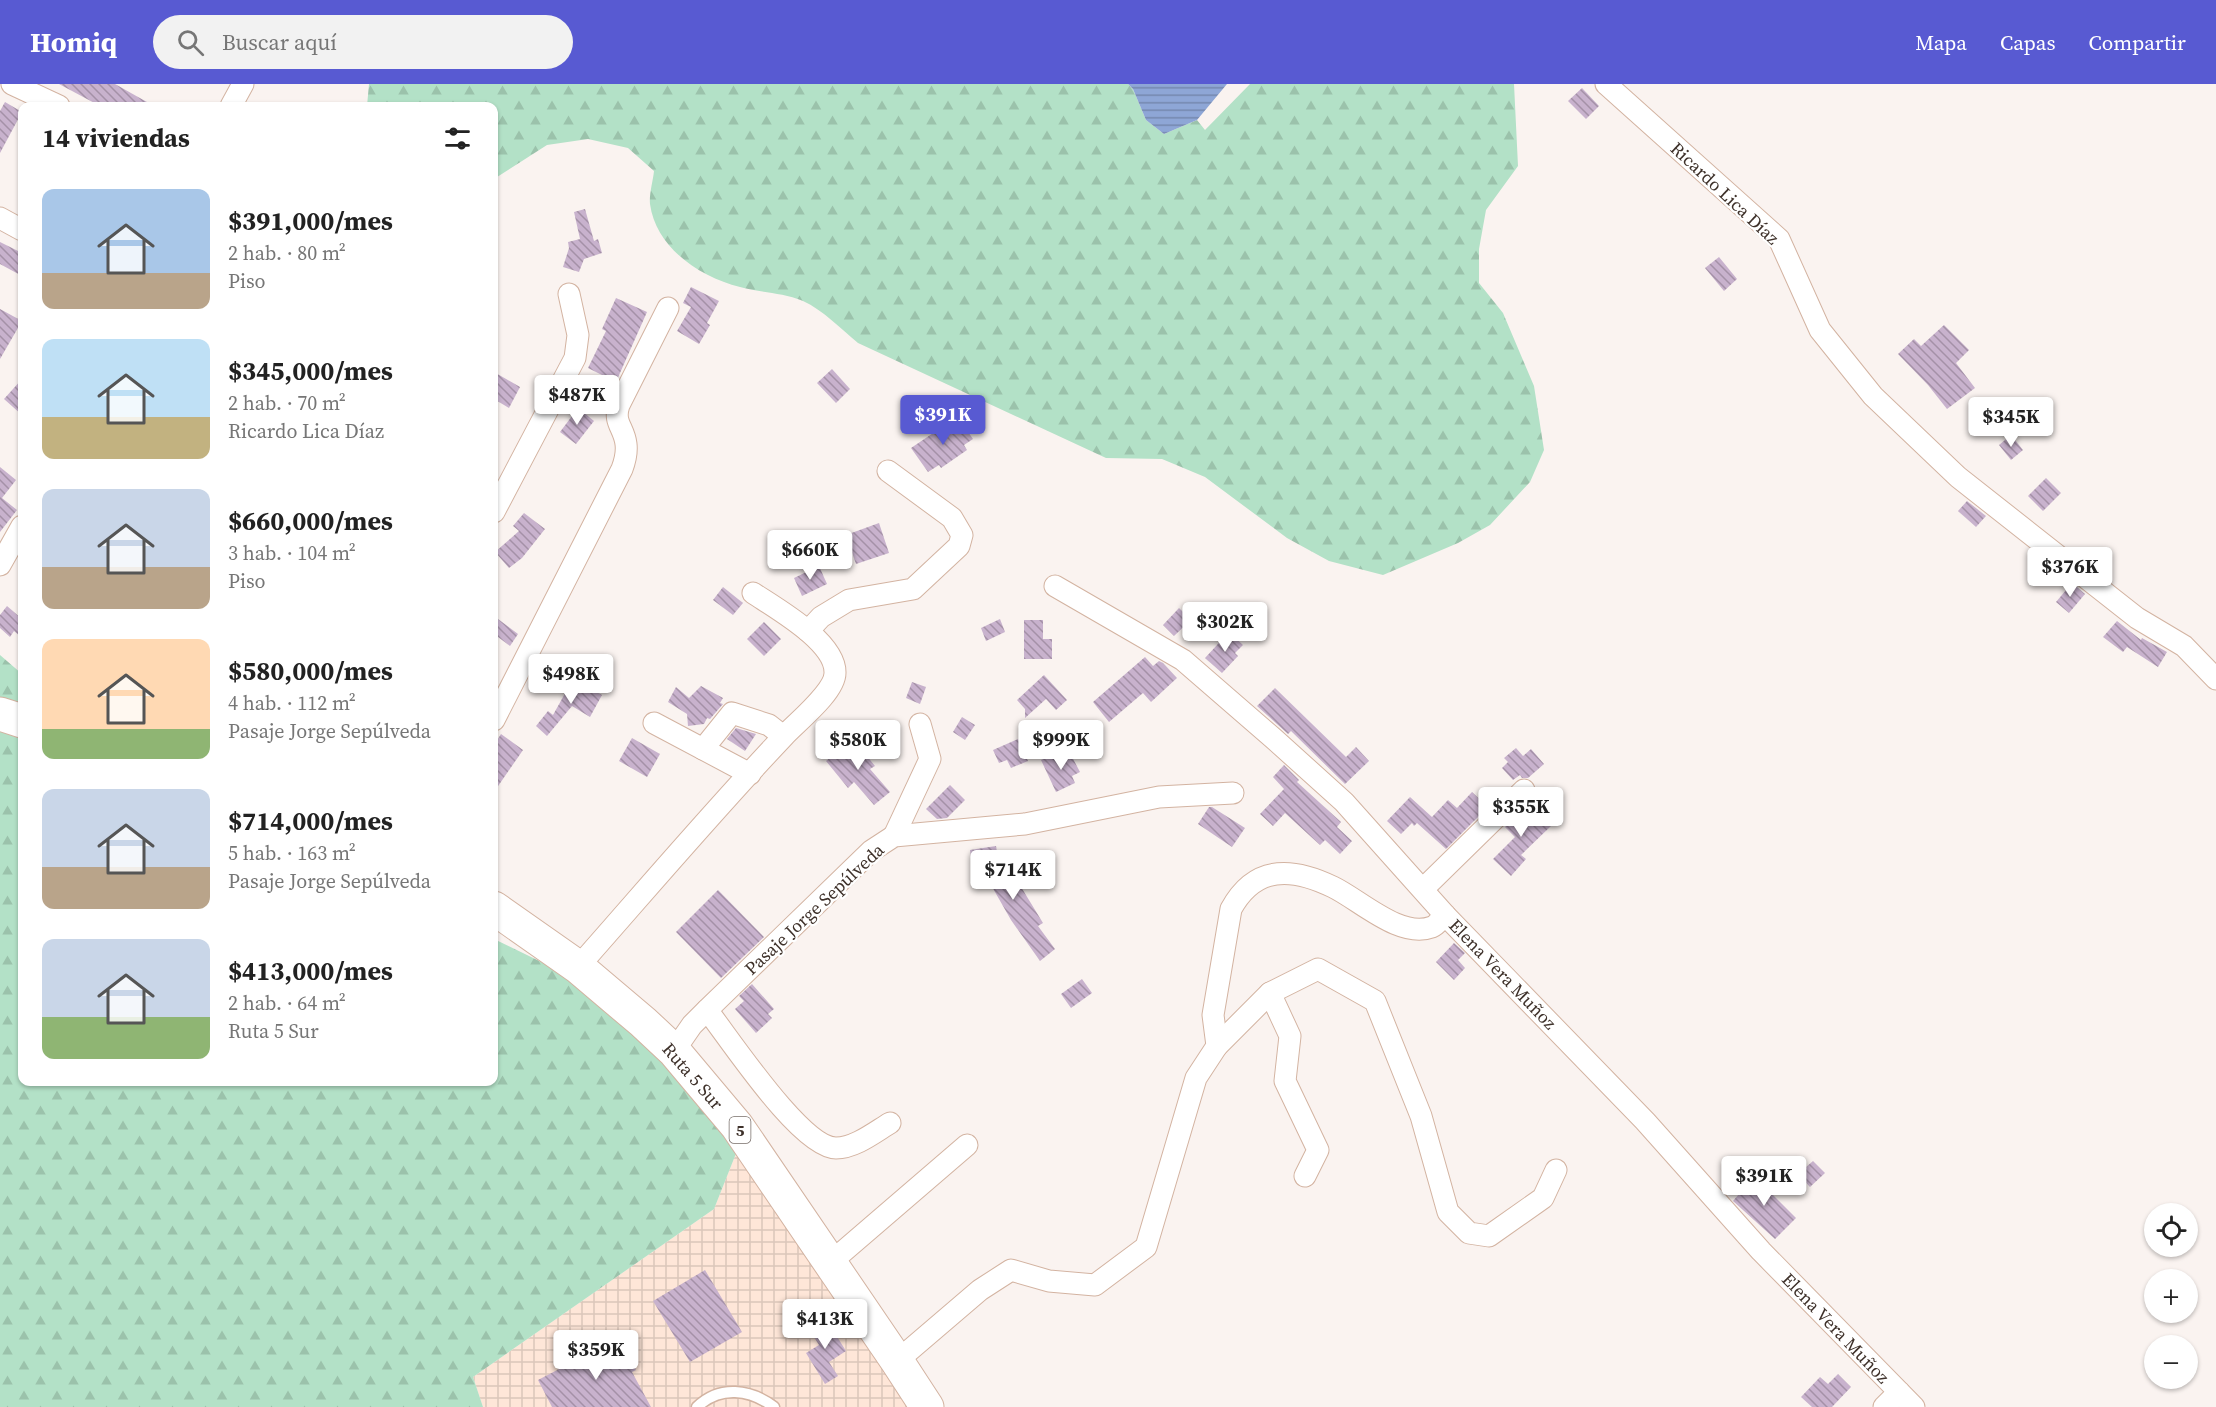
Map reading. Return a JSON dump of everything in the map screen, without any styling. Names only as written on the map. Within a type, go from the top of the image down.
[{"type":"highway","points":[[0,714],[18,720]]},
{"type":"highway","name":"Ruta 5 Sur","points":[[498,911],[578,967],[674,1051],[737,1126],[897,1360],[922,1405]]},
{"type":"street","points":[[12,84],[50,102]]},
{"type":"street","points":[[233,102],[243,84]]},
{"type":"street","name":"Ricardo Lica Díaz","points":[[1606,84],[1779,239],[1820,330],[1873,396],[1958,477],[2137,618],[2184,646],[2216,679]]},
{"type":"street","points":[[0,218],[18,228]]},
{"type":"street","points":[[498,504],[575,358],[578,335],[569,294]]},
{"type":"street","points":[[498,712],[580,547],[622,469],[626,458],[626,443],[616,414],[668,308]]},
{"type":"street","points":[[808,631],[821,617],[849,600],[913,589],[959,546],[962,535],[952,518],[888,471]]},
{"type":"street","points":[[0,565],[18,533]]},
{"type":"street","name":"Elena Vera Muñoz","points":[[1054,586],[1183,660],[1344,802],[1445,915],[1645,1121],[1788,1280],[1891,1400],[1914,1407]]},
{"type":"street","points":[[578,967],[832,684],[834,664],[831,656],[808,631],[753,593]]},
{"type":"street","points":[[703,749],[732,713],[769,724],[783,736]]},
{"type":"street","points":[[654,723],[750,774]]},
{"type":"street","points":[[894,836],[930,759],[920,724]]},
{"type":"street","points":[[1423,889],[1524,790]]},
{"type":"street","name":"Pasaje Jorge Sepúlveda","points":[[674,1051],[692,1025],[707,1010],[871,851],[894,836],[1025,824],[1159,797],[1233,793]]},
{"type":"street","points":[[1217,1046],[1213,1016],[1231,909],[1237,898],[1249,886],[1266,875],[1281,872],[1332,887],[1390,922],[1415,929],[1434,926],[1445,915]]},
{"type":"street","points":[[897,1360],[980,1290],[1011,1270],[1049,1281],[1095,1285],[1146,1247],[1196,1078],[1217,1046],[1270,993],[1318,969],[1375,1001],[1421,1116],[1448,1212],[1469,1233],[1489,1236],[1543,1198],[1556,1170]]},
{"type":"street","points":[[1270,993],[1290,1036],[1285,1081],[1318,1150],[1305,1176]]},
{"type":"street","points":[[707,1010],[786,1112],[810,1137],[824,1146],[838,1148],[854,1144],[890,1123]]},
{"type":"street","points":[[831,1262],[967,1145]]},
{"type":"lane","points":[[697,1407],[702,1401],[732,1390],[760,1396],[774,1407]]},
{"type":"shaded area","points":[[737,1151],[913,1407],[483,1407],[473,1377],[714,1209]]},
{"type":"green space","points":[[369,84],[1128,84],[1133,89],[1146,120],[1164,134],[1197,120],[1205,130],[1250,84],[1514,84],[1518,166],[1486,210],[1479,249],[1479,283],[1503,313],[1534,386],[1544,450],[1530,482],[1490,525],[1458,543],[1383,575],[1329,561],[1287,538],[1205,477],[1162,459],[1106,458],[858,343],[825,315],[803,301],[725,282],[696,268],[682,258],[661,234],[650,204],[654,171],[628,148],[588,139],[547,145],[498,176],[498,102],[367,102]]},
{"type":"green space","points":[[0,655],[18,671],[18,1086],[498,1086],[498,941],[566,974],[641,1034],[737,1151],[714,1209],[473,1377],[483,1407],[0,1407]]},
{"type":"water","points":[[1128,84],[1227,84],[1197,120],[1164,134],[1146,120],[1133,89]]},
{"type":"building","points":[[59,84],[115,84],[147,102],[93,102]]},
{"type":"building","points":[[1582,88],[1599,106],[1586,119],[1568,101]]},
{"type":"building","points":[[5,102],[18,110],[18,119],[0,153],[0,111]]},
{"type":"building","points":[[585,209],[594,241],[598,239],[602,253],[584,259],[579,272],[563,267],[569,248],[568,242],[580,239],[574,212]]},
{"type":"building","points":[[0,242],[18,251],[18,274],[0,264]]},
{"type":"building","points":[[1719,257],[1737,279],[1724,291],[1705,268]]},
{"type":"building","points":[[691,287],[719,301],[707,323],[710,325],[699,344],[677,331],[691,307],[683,303]]},
{"type":"building","points":[[616,298],[647,312],[616,382],[588,368],[606,331],[602,329]]},
{"type":"building","points":[[0,309],[18,319],[18,328],[0,359]]},
{"type":"building","points":[[1944,325],[1969,350],[1956,363],[1975,388],[1947,409],[1898,354],[1914,339],[1921,346]]},
{"type":"building","points":[[832,369],[850,389],[836,403],[817,383]]},
{"type":"building","points":[[498,374],[520,387],[509,408],[498,401]]},
{"type":"building","points":[[18,383],[18,411],[4,399]]},
{"type":"building","points":[[2023,407],[2037,426],[2022,436],[2008,417]]},
{"type":"building","points":[[578,408],[594,421],[576,444],[560,432]]},
{"type":"building","points":[[951,421],[954,426],[961,422],[973,439],[964,445],[967,450],[941,468],[939,465],[928,472],[911,448]]},
{"type":"building","points":[[2011,435],[2023,450],[2011,460],[1999,445]]},
{"type":"building","points":[[0,467],[16,480],[2,498],[17,510],[0,532]]},
{"type":"building","points":[[2046,478],[2061,493],[2043,511],[2028,496]]},
{"type":"building","points":[[1967,501],[1986,516],[1976,527],[1958,511]]},
{"type":"building","points":[[524,513],[545,529],[522,558],[509,568],[498,555],[498,549],[519,531],[513,526]]},
{"type":"building","points":[[879,523],[889,553],[856,564],[846,535]]},
{"type":"building","points":[[819,566],[827,584],[802,596],[794,578]]},
{"type":"building","points":[[2072,583],[2085,594],[2069,613],[2056,602]]},
{"type":"building","points":[[723,587],[743,603],[733,615],[713,600]]},
{"type":"building","points":[[7,606],[18,616],[18,634],[14,631],[10,637],[0,628],[0,615]]},
{"type":"building","points":[[1179,608],[1191,620],[1174,636],[1163,625]]},
{"type":"building","points":[[498,619],[518,634],[510,646],[498,637]]},
{"type":"building","points":[[1000,619],[1005,632],[986,641],[981,628]]},
{"type":"building","points":[[1024,620],[1043,620],[1043,639],[1052,639],[1052,659],[1024,659]]},
{"type":"building","points":[[2117,621],[2141,640],[2142,638],[2167,652],[2158,667],[2127,647],[2123,652],[2103,637]]},
{"type":"building","points":[[764,622],[781,639],[764,656],[747,639]]},
{"type":"building","points":[[1229,632],[1243,645],[1235,653],[1238,656],[1222,673],[1205,658]]},
{"type":"building","points":[[1145,657],[1153,666],[1159,661],[1163,663],[1177,678],[1151,702],[1143,693],[1109,722],[1093,702]]},
{"type":"building","points":[[1044,675],[1067,700],[1056,710],[1046,699],[1025,718],[1025,709],[1017,700]]},
{"type":"building","points":[[573,679],[602,695],[590,717],[572,706],[547,736],[536,726],[548,711],[553,715]]},
{"type":"building","points":[[912,682],[926,687],[920,704],[906,698]]},
{"type":"building","points":[[701,686],[723,698],[720,703],[723,704],[710,719],[707,718],[704,724],[688,726],[687,714],[668,702],[676,687],[689,698]]},
{"type":"building","points":[[1275,688],[1346,757],[1356,747],[1369,761],[1345,784],[1291,731],[1288,734],[1257,706]]},
{"type":"building","points":[[962,717],[975,725],[965,740],[953,732]]},
{"type":"building","points":[[736,728],[756,734],[745,751],[727,739]]},
{"type":"building","points":[[501,734],[523,750],[498,786],[498,739]]},
{"type":"building","points":[[632,738],[660,754],[647,777],[619,761]]},
{"type":"building","points":[[853,739],[875,766],[870,769],[890,792],[874,805],[854,782],[848,788],[826,761]]},
{"type":"building","points":[[1018,739],[1028,761],[1011,768],[1007,760],[999,763],[993,750]]},
{"type":"building","points":[[1516,748],[1523,756],[1531,749],[1544,764],[1528,778],[1522,778],[1520,775],[1513,780],[1502,768],[1508,762],[1504,758]]},
{"type":"building","points":[[1056,753],[1059,758],[1070,753],[1080,772],[1072,776],[1075,783],[1056,792],[1041,760]]},
{"type":"building","points":[[1284,765],[1299,780],[1297,782],[1341,822],[1337,827],[1352,841],[1340,854],[1325,840],[1320,845],[1285,813],[1273,826],[1260,814],[1284,789],[1273,777]]},
{"type":"building","points":[[950,785],[965,800],[947,818],[937,819],[926,809]]},
{"type":"building","points":[[1472,792],[1488,807],[1446,849],[1417,823],[1414,826],[1412,823],[1401,834],[1387,821],[1410,797],[1432,817],[1448,800],[1457,808]]},
{"type":"building","points":[[1529,803],[1551,826],[1521,855],[1526,859],[1511,876],[1493,859],[1515,837],[1505,827]]},
{"type":"building","points":[[1209,807],[1245,828],[1232,847],[1198,824]]},
{"type":"building","points":[[996,846],[1001,875],[1010,869],[1043,923],[1038,926],[1055,949],[1040,961],[1011,920],[979,864],[972,865],[970,850]]},
{"type":"building","points":[[718,890],[764,937],[721,978],[676,932]]},
{"type":"building","points":[[1454,943],[1465,953],[1458,960],[1465,968],[1454,980],[1436,962]]},
{"type":"building","points":[[1082,979],[1092,993],[1071,1008],[1061,994]]},
{"type":"building","points":[[752,984],[774,1009],[768,1014],[772,1018],[756,1033],[735,1009],[744,1001],[739,996]]},
{"type":"building","points":[[1813,1161],[1825,1173],[1810,1187],[1798,1174]]},
{"type":"building","points":[[1757,1173],[1775,1188],[1771,1193],[1796,1218],[1775,1239],[1733,1201]]},
{"type":"building","points":[[705,1270],[742,1332],[690,1362],[653,1301]]},
{"type":"building","points":[[826,1319],[846,1351],[829,1362],[838,1376],[825,1384],[806,1353],[819,1345],[809,1329]]},
{"type":"building","points":[[619,1338],[636,1370],[632,1372],[651,1407],[552,1407],[538,1380]]},
{"type":"building","points":[[1838,1374],[1851,1387],[1832,1407],[1812,1407],[1801,1397],[1820,1377],[1828,1384]]}]
